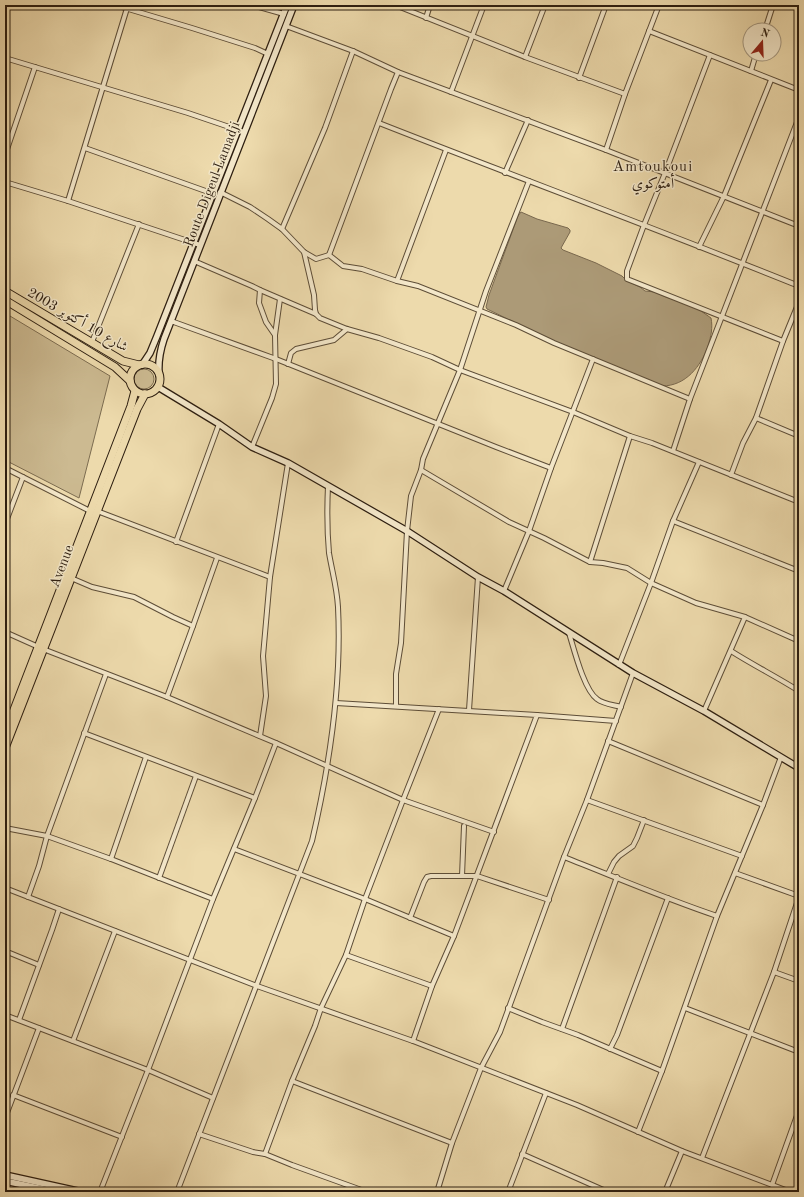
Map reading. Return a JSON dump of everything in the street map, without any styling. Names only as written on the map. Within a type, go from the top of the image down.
[{"type":"highway","name":"شارع 10 أكتوبر 2003","points":[[5,291],[123,361],[140,365]]},
{"type":"highway","name":"شارع 10 أكتوبر 2003","points":[[5,300],[115,367],[130,380]]},
{"type":"highway","points":[[146,364],[154,367],[159,374],[158,387],[154,391],[145,394],[132,388],[130,380],[132,372],[140,365],[146,364]]},
{"type":"highway","points":[[5,733],[41,648],[93,511],[131,406],[135,390]]},
{"type":"highway","name":"Avenue","points":[[5,748],[41,648],[71,578],[93,511],[137,409],[145,394]]},
{"type":"main road","points":[[140,365],[150,353],[193,242],[241,131],[287,5]]},
{"type":"main road","name":"Route Digeul Lamadji","points":[[159,374],[159,356],[171,321],[220,192],[241,131],[294,5]]},
{"type":"main road","points":[[158,387],[219,424],[252,448],[288,463],[407,531],[619,665],[704,711],[799,768]]},
{"type":"main road","points":[[5,1175],[82,1192]]},
{"type":"main road","points":[[5,1181],[57,1192]]},
{"type":"street","points":[[115,5],[128,7],[268,54]]},
{"type":"street","points":[[252,5],[284,14]]},
{"type":"street","points":[[395,5],[472,37],[625,94]]},
{"type":"street","points":[[426,18],[430,5]]},
{"type":"street","points":[[451,92],[484,5]]},
{"type":"street","points":[[525,57],[545,5]]},
{"type":"street","points":[[579,78],[606,5]]},
{"type":"street","points":[[606,150],[625,94],[659,5]]},
{"type":"street","points":[[767,22],[773,5]]},
{"type":"street","points":[[68,201],[128,7]]},
{"type":"street","points":[[286,26],[353,51],[398,72],[528,120],[799,226]]},
{"type":"street","points":[[649,31],[799,90]]},
{"type":"street","points":[[282,229],[326,128],[353,51]]},
{"type":"street","points":[[710,55],[644,225],[628,271],[627,279],[783,341]]},
{"type":"street","points":[[5,58],[188,113],[241,131]]},
{"type":"street","points":[[751,71],[754,62]]},
{"type":"street","points":[[5,155],[35,67]]},
{"type":"street","points":[[330,255],[398,72]]},
{"type":"street","points":[[699,247],[724,196],[771,80]]},
{"type":"street","points":[[672,451],[741,263],[799,117]]},
{"type":"street","points":[[505,172],[528,120]]},
{"type":"street","points":[[379,123],[799,286]]},
{"type":"street","points":[[85,148],[214,194]]},
{"type":"street","points":[[397,281],[446,150]]},
{"type":"street","points":[[396,706],[396,674],[401,643],[407,531],[411,496],[421,470],[423,459],[460,370],[486,291],[529,181]]},
{"type":"street","points":[[5,182],[68,201],[200,245]]},
{"type":"street","points":[[220,192],[250,207],[282,229],[304,252],[316,259],[330,255]]},
{"type":"street","points":[[92,342],[139,224]]},
{"type":"street","points":[[304,252],[314,295],[316,314]]},
{"type":"street","points":[[330,255],[343,266],[362,269],[397,281],[418,286],[480,310],[554,343],[690,399]]},
{"type":"street","points":[[194,261],[245,282],[316,314],[320,318],[347,329],[397,344],[432,357],[460,370],[573,412],[630,436],[672,451],[799,502]]},
{"type":"street","points":[[260,290],[259,302],[266,322],[274,335]]},
{"type":"street","points":[[252,448],[276,384],[274,335],[280,299]]},
{"type":"street","points":[[732,475],[743,443],[756,418],[783,341],[799,302]]},
{"type":"street","points":[[171,321],[276,359],[551,468]]},
{"type":"street","points":[[288,364],[291,353],[296,349],[334,340],[347,329]]},
{"type":"street","points":[[504,591],[529,531],[551,468],[593,359]]},
{"type":"street","points":[[756,418],[799,436]]},
{"type":"street","points":[[176,542],[219,424]]},
{"type":"street","points":[[590,562],[630,436]]},
{"type":"street","points":[[619,665],[673,521],[699,462]]},
{"type":"street","points":[[260,736],[266,696],[263,656],[270,577],[288,463]]},
{"type":"street","points":[[5,468],[93,511],[270,577]]},
{"type":"street","points":[[421,470],[509,522],[590,562],[627,568],[651,583],[696,603],[745,617],[799,641]]},
{"type":"street","points":[[5,524],[23,478]]},
{"type":"street","points":[[177,1192],[312,841],[322,798],[328,766],[336,703],[339,656],[338,606],[328,541],[328,486]]},
{"type":"street","points":[[673,521],[799,571]]},
{"type":"street","points":[[167,697],[217,558]]},
{"type":"street","points":[[470,710],[478,577]]},
{"type":"street","points":[[71,578],[92,587],[134,597],[193,626]]},
{"type":"street","points":[[704,711],[745,617]]},
{"type":"street","points":[[5,632],[41,648],[167,697],[260,736],[403,800],[494,832]]},
{"type":"street","points":[[569,633],[581,671],[593,695],[598,700],[621,706]]},
{"type":"street","points":[[731,651],[799,691]]},
{"type":"street","points":[[437,1192],[452,1143],[481,1068],[496,1040],[564,857],[587,800],[633,673]]},
{"type":"street","points":[[28,898],[47,836],[106,674]]},
{"type":"street","points":[[336,703],[537,714],[616,721]]},
{"type":"street","points":[[265,1154],[321,1008],[346,955],[365,900],[439,708]]},
{"type":"street","points":[[413,1041],[432,986],[454,936],[537,714]]},
{"type":"street","points":[[84,733],[255,798]]},
{"type":"street","points":[[608,741],[763,805]]},
{"type":"street","points":[[100,1192],[213,899],[276,743]]},
{"type":"street","points":[[111,859],[146,757]]},
{"type":"street","points":[[638,1132],[662,1071],[717,916],[763,805],[781,757]]},
{"type":"street","points":[[159,878],[196,776]]},
{"type":"street","points":[[587,800],[742,856]]},
{"type":"street","points":[[608,874],[619,856],[633,846],[644,820]]},
{"type":"street","points":[[462,876],[464,826]]},
{"type":"street","points":[[5,828],[47,836],[111,859],[213,899]]},
{"type":"street","points":[[234,849],[454,936]]},
{"type":"street","points":[[564,857],[717,916]]},
{"type":"street","points":[[702,1158],[774,972],[799,897],[735,873]]},
{"type":"street","points":[[410,918],[427,877],[477,876],[549,900]]},
{"type":"street","points":[[562,1029],[617,877]]},
{"type":"street","points":[[5,888],[257,986],[413,1041],[577,1105],[682,1151],[791,1192]]},
{"type":"street","points":[[610,1049],[617,1035],[668,898]]},
{"type":"street","points":[[365,900],[454,936]]},
{"type":"street","points":[[19,1020],[59,909]]},
{"type":"street","points":[[73,1041],[115,931]]},
{"type":"street","points":[[5,951],[39,965]]},
{"type":"street","points":[[346,955],[432,986]]},
{"type":"street","points":[[774,972],[799,981]]},
{"type":"street","points":[[508,1008],[662,1071]]},
{"type":"street","points":[[685,1008],[799,1052]]},
{"type":"street","points":[[5,1015],[148,1070],[213,1098]]},
{"type":"street","points":[[5,1118],[39,1028]]},
{"type":"street","points":[[292,1081],[452,1143]]},
{"type":"street","points":[[508,1192],[546,1093]]},
{"type":"street","points":[[14,1095],[122,1137]]},
{"type":"street","points":[[772,1185],[799,1110]]},
{"type":"street","points":[[199,1134],[252,1152],[265,1154],[367,1192]]},
{"type":"street","points":[[665,1192],[682,1151]]},
{"type":"street","points":[[522,1154],[598,1190],[608,1192]]},
{"type":"shaded area","points":[[521,212],[537,219],[568,228],[570,232],[561,248],[563,250],[596,263],[622,276],[627,281],[645,291],[655,292],[694,306],[711,318],[712,325],[708,346],[701,361],[691,374],[678,383],[662,386],[564,346],[487,309],[486,307],[489,295],[518,216]]},
{"type":"shaded area","points":[[5,313],[110,376],[79,498],[5,460]]},
{"type":"shaded area","points":[[144,369],[151,372],[154,379],[151,386],[144,389],[137,386],[134,379],[137,372]]},
{"type":"district","name":"Amtoukoui أمتوكوي","points":[[653,174]]}]
